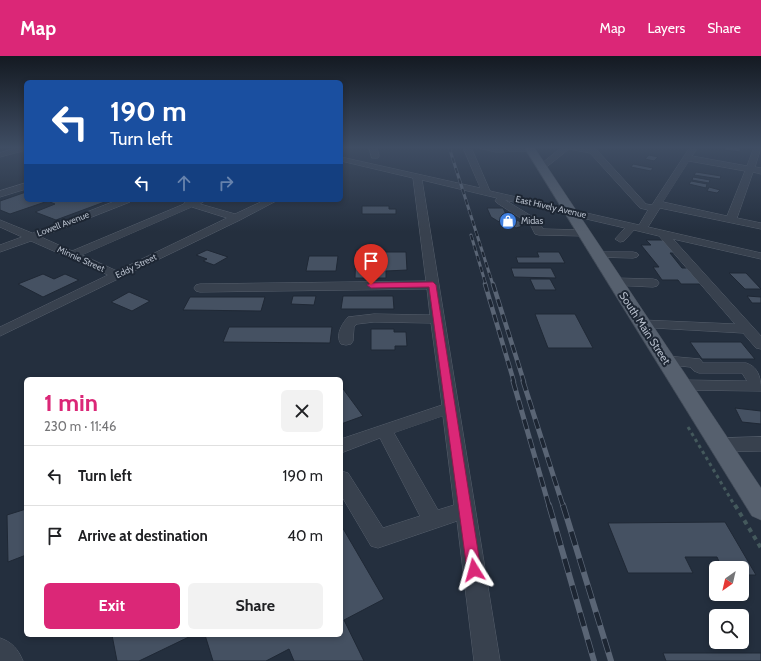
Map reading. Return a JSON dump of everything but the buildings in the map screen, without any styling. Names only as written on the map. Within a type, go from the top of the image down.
[{"type":"main road","name":"South Main Street","points":[[546,175],[761,509]]},
{"type":"street","points":[[410,175],[433,285],[487,661]]},
{"type":"street","name":"East Hively Avenue","points":[[411,175],[761,256]]},
{"type":"street","points":[[479,175],[486,192]]},
{"type":"street","points":[[615,175],[643,206],[655,206],[731,219],[761,226]]},
{"type":"street","points":[[620,239],[636,227],[655,206],[676,175]]},
{"type":"street","points":[[731,219],[748,175]]},
{"type":"street","points":[[0,194],[24,187]]},
{"type":"street","points":[[503,196],[500,201],[534,222],[540,232],[584,233]]},
{"type":"street","name":"Lowell Avenue","points":[[0,249],[122,202]]},
{"type":"street","points":[[72,255],[196,202],[236,218]]},
{"type":"street","name":"Eddy Street","points":[[0,332],[269,202]]},
{"type":"street","points":[[510,206],[533,210],[555,219],[562,233]]},
{"type":"street","name":"Minnie Street","points":[[0,223],[117,275]]},
{"type":"street","points":[[663,234],[761,345]]},
{"type":"street","points":[[598,255],[633,255]]},
{"type":"street","points":[[615,282],[653,283]]},
{"type":"street","points":[[200,288],[433,285]]},
{"type":"street","points":[[346,341],[347,326],[353,320],[374,318],[438,319]]},
{"type":"street","points":[[642,324],[746,329]]},
{"type":"street","points":[[666,361],[695,362],[699,368],[746,368],[760,386]]},
{"type":"street","points":[[681,385],[760,386]]},
{"type":"street","points":[[343,445],[450,408]]},
{"type":"street","points":[[384,430],[433,520]]},
{"type":"street","points":[[720,445],[761,444]]},
{"type":"street","points":[[343,481],[378,539],[465,510]]},
{"type":"street","points":[[0,650],[10,661]]},
{"type":"railway","points":[[458,175],[493,285]]},
{"type":"railway","points":[[471,235],[486,285]]},
{"type":"railway","points":[[485,284],[514,382]]},
{"type":"railway","points":[[493,284],[524,382]]},
{"type":"railway","points":[[513,381],[549,506]]},
{"type":"railway","points":[[523,381],[563,506]]},
{"type":"railway","points":[[549,505],[594,661]]},
{"type":"railway","points":[[563,505],[611,661]]},
{"type":"place","name":"Midas","points":[[508,221]]},
{"type":"route","points":[[371,285],[433,285],[474,570]]}]
